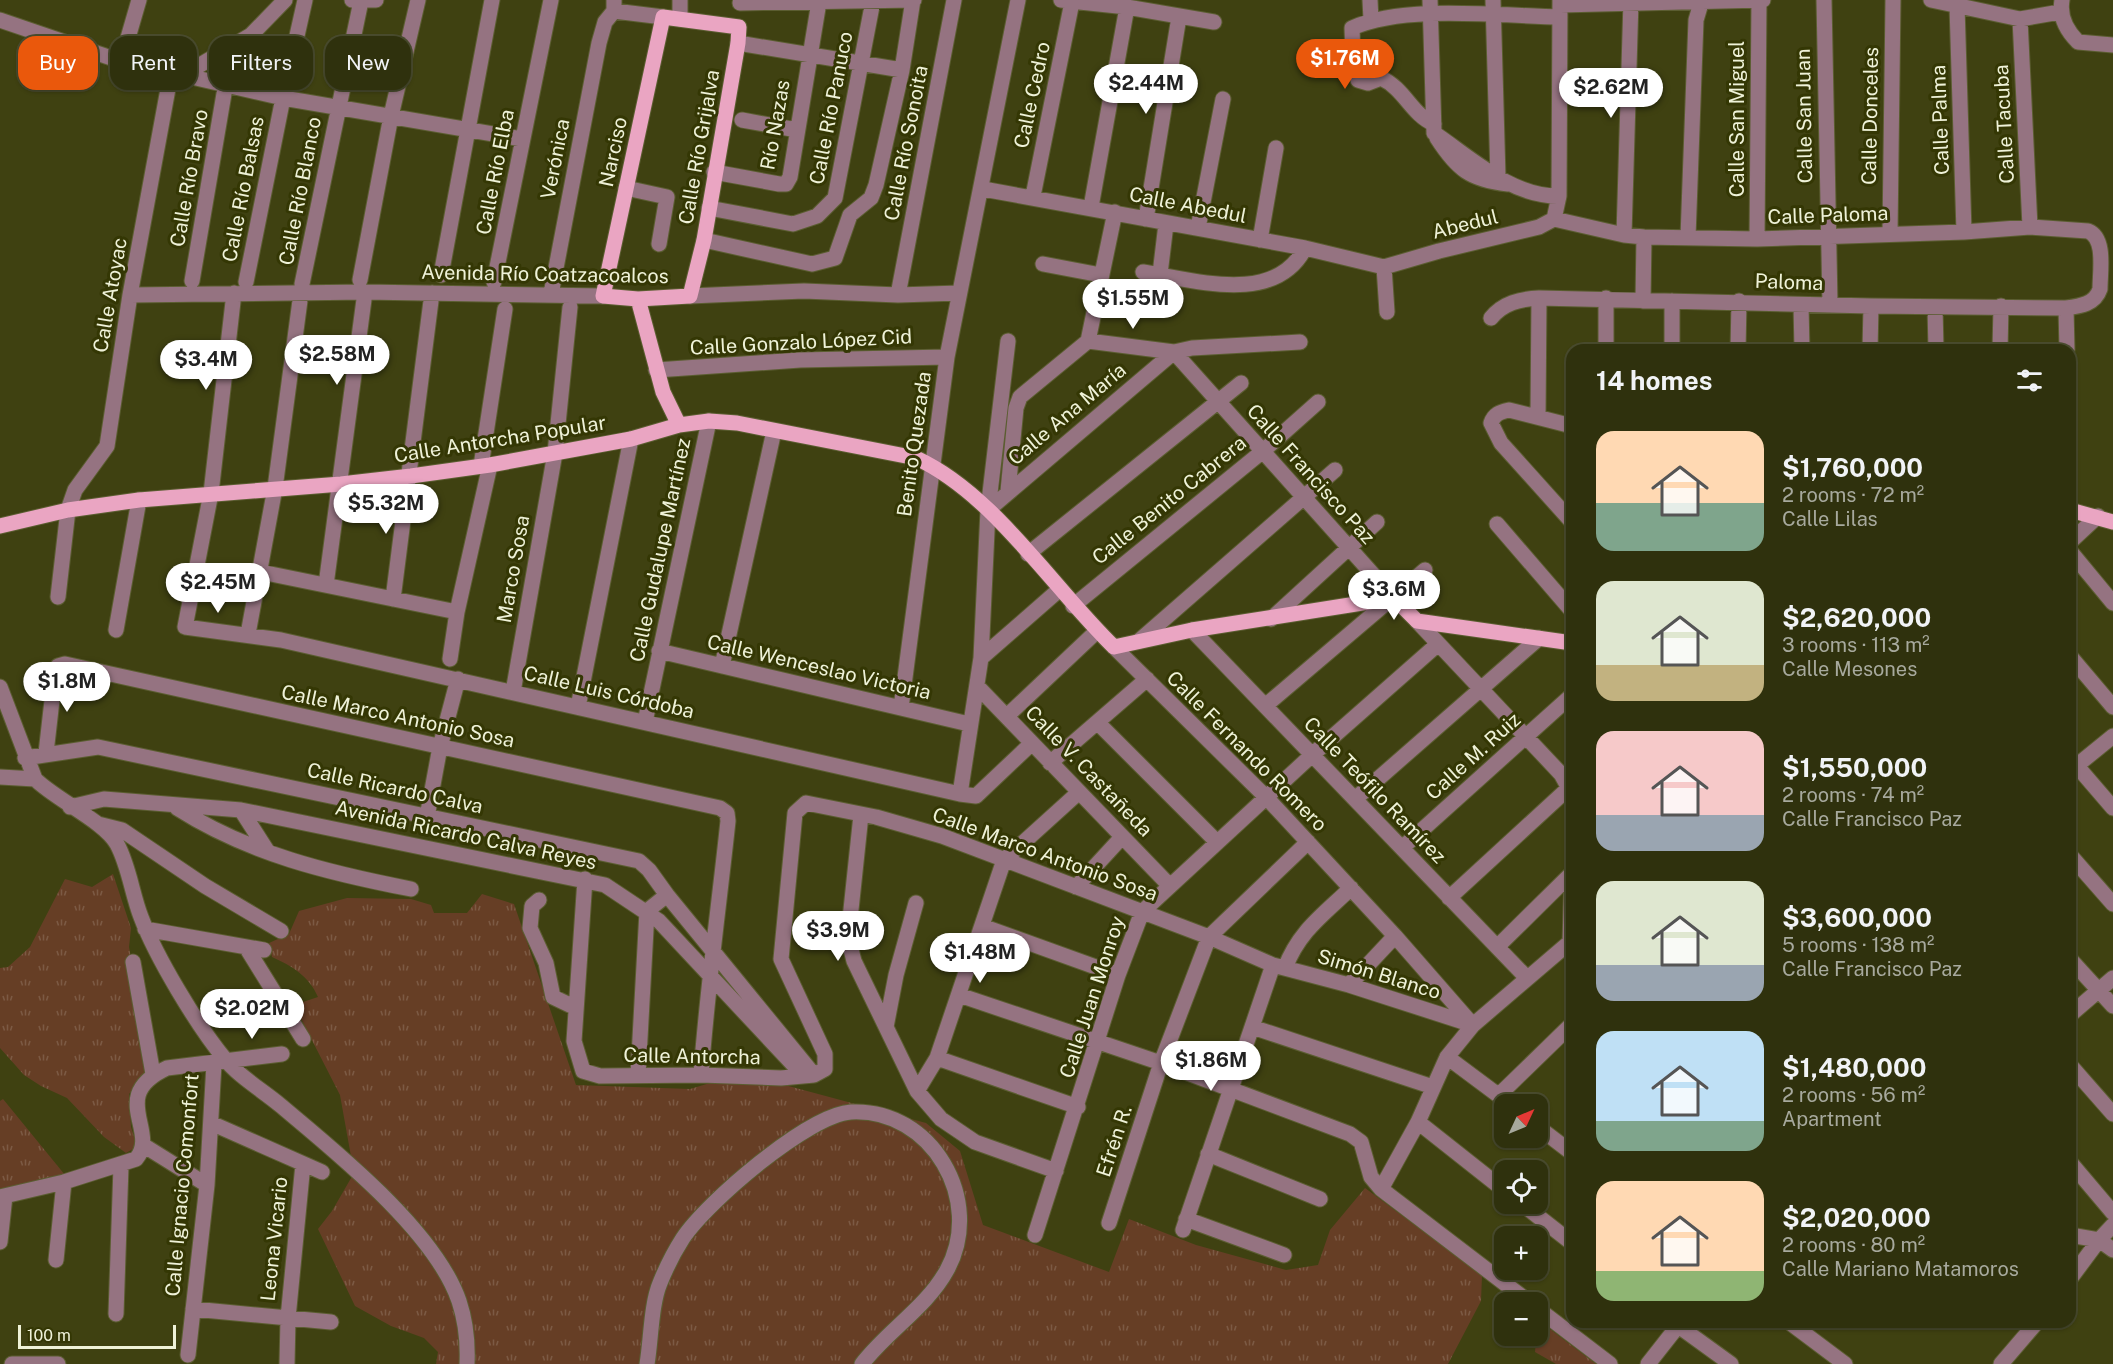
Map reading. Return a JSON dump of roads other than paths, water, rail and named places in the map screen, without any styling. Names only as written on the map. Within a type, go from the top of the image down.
[{"type":"main road","points":[[663,17],[739,27]]},
{"type":"main road","name":"Narciso","points":[[603,296],[663,17]]},
{"type":"main road","name":"Calle Río Grijalva","points":[[690,296],[704,240],[739,27]]},
{"type":"main road","name":"Avenida Río Coatzacoalcos","points":[[603,296],[638,299],[690,296]]},
{"type":"main road","points":[[638,299],[656,370],[679,425]]},
{"type":"main road","name":"Calle Antorcha Popular","points":[[0,526],[68,510],[139,500],[341,484],[411,476],[555,453],[630,439],[679,425],[709,421],[737,423],[916,458],[932,465]]},
{"type":"main road","name":"Calle Fernando Romero","points":[[932,465],[988,510],[1073,606],[1114,647]]},
{"type":"main road","points":[[2076,512],[2106,519]]},
{"type":"main road","points":[[1114,647],[1192,630],[1394,598]]},
{"type":"main road","name":"Calle Francisco Paz","points":[[1394,598],[1417,621]]},
{"type":"main road","points":[[1417,621],[1566,642]]},
{"type":"street","points":[[129,36],[140,0]]},
{"type":"street","points":[[249,36],[285,0]]},
{"type":"street","name":"Calle Río Balsas","points":[[246,282],[305,0]]},
{"type":"street","points":[[356,0],[376,0]]},
{"type":"street","name":"Calle Río Blanco","points":[[248,634],[261,572],[302,289],[338,107],[356,0]]},
{"type":"street","points":[[326,585],[341,484],[363,286],[391,116],[418,0]]},
{"type":"street","points":[[441,275],[492,0]]},
{"type":"street","name":"Calle Río Elba","points":[[494,282],[551,0]]},
{"type":"street","points":[[680,0],[680,19]]},
{"type":"street","points":[[704,240],[812,264],[835,258],[850,215],[871,198],[902,70],[914,0],[740,2]]},
{"type":"street","name":"Calle Río Sonoita","points":[[898,295],[954,0]]},
{"type":"street","name":"Benito Quezada","points":[[901,708],[947,357],[983,189],[1018,0]]},
{"type":"street","points":[[1370,0],[1371,20]]},
{"type":"street","points":[[1493,0],[1504,181]]},
{"type":"street","points":[[1559,196],[1544,196],[1504,181],[1422,118],[1408,98],[1393,84],[1381,78],[1368,83],[1358,80],[1353,57],[1352,28],[1371,20],[1430,7],[1494,16],[1560,7],[1631,2],[1761,0]]},
{"type":"street","name":"Calle San Miguel","points":[[1757,239],[1761,0]]},
{"type":"street","name":"Calle San Juan","points":[[1824,0],[1830,304]]},
{"type":"street","name":"Calle Donceles","points":[[1890,233],[1893,0]]},
{"type":"street","points":[[1931,0],[2020,20],[2061,6],[2069,33],[2078,42],[2113,45]]},
{"type":"street","name":"Calle Río Panuco","points":[[709,208],[793,224],[817,216],[835,198],[862,65],[869,1]]},
{"type":"street","points":[[1067,1],[1122,4],[1179,17],[1214,22]]},
{"type":"street","name":"Calle Cedro","points":[[1032,196],[1067,1]]},
{"type":"street","points":[[1688,237],[1696,20],[1702,1]]},
{"type":"street","name":"Calle Río Grijalva","points":[[739,27],[740,2]]},
{"type":"street","name":"Río Nazas","points":[[714,172],[786,184],[790,177],[808,56],[819,2]]},
{"type":"street","points":[[1624,235],[1631,2]]},
{"type":"street","points":[[1091,207],[1122,4]]},
{"type":"street","points":[[614,6],[663,17]]},
{"type":"street","name":"Verónica","points":[[551,294],[598,43],[605,22],[614,6]]},
{"type":"street","name":"Calle Palma","points":[[1957,6],[1964,232]]},
{"type":"street","points":[[1430,7],[1434,128]]},
{"type":"street","points":[[1554,219],[1559,196],[1560,7]]},
{"type":"street","points":[[1146,219],[1179,17]]},
{"type":"street","points":[[0,20],[110,58]]},
{"type":"street","name":"Calle Tacuba","points":[[2020,20],[2030,227]]},
{"type":"street","points":[[738,43],[902,70]]},
{"type":"street","name":"Calle Atoyac","points":[[58,597],[68,510],[75,490],[107,446],[130,295],[174,90]]},
{"type":"street","name":"Calle Río Bravo","points":[[192,281],[226,90]]},
{"type":"street","points":[[249,90],[522,139]]},
{"type":"street","points":[[1198,228],[1223,99]]},
{"type":"street","points":[[742,120],[797,130]]},
{"type":"street","points":[[1260,240],[1276,148]]},
{"type":"street","points":[[626,188],[667,197],[659,244]]},
{"type":"street","name":"Calle Abedul","points":[[983,189],[1032,196],[1166,224],[1305,248],[1384,267]]},
{"type":"street","points":[[1008,491],[1016,408],[1020,397],[1088,341],[1115,212]]},
{"type":"street","name":"Calle Paloma","points":[[1554,219],[1624,235],[1644,237],[1757,239],[1964,232],[2030,227],[2088,231],[2095,234],[2099,241],[2100,289],[2098,296],[2091,301]]},
{"type":"street","name":"Abedul","points":[[1384,267],[1438,251],[1539,227],[1554,219]]},
{"type":"street","points":[[1160,274],[1166,224]]},
{"type":"street","points":[[1643,301],[1644,237]]},
{"type":"street","points":[[1143,272],[1237,284],[1263,283],[1290,270],[1305,248]]},
{"type":"street","points":[[1043,264],[1101,276]]},
{"type":"street","points":[[1384,267],[1387,312]]},
{"type":"street","name":"Avenida Río Coatzacoalcos","points":[[130,295],[234,293],[363,286],[432,293],[603,296]]},
{"type":"street","name":"Avenida Río Coatzacoalcos","points":[[690,296],[804,291],[898,295],[959,293]]},
{"type":"street","points":[[211,493],[234,293]]},
{"type":"street","points":[[393,599],[411,476],[432,293]]},
{"type":"street","points":[[1538,416],[1539,298]]},
{"type":"street","name":"Paloma","points":[[1491,318],[1499,309],[1523,299],[1539,298],[1739,301],[1801,305],[2066,308],[2084,305],[2091,301]]},
{"type":"street","points":[[1606,298],[1606,344]]},
{"type":"street","points":[[1672,301],[1672,344]]},
{"type":"street","points":[[1738,344],[1739,301]]},
{"type":"street","points":[[1801,305],[1802,344]]},
{"type":"street","points":[[1869,344],[1871,306]]},
{"type":"street","points":[[2000,344],[2001,306]]},
{"type":"street","points":[[1935,307],[1936,344]]},
{"type":"street","name":"Marco Sosa","points":[[513,692],[555,453],[570,308]]},
{"type":"street","points":[[2066,308],[2067,344]]},
{"type":"street","points":[[450,659],[485,465],[505,309]]},
{"type":"street","points":[[1008,341],[988,510],[981,658],[960,794],[976,796],[1032,743]]},
{"type":"street","points":[[1088,341],[1174,352],[1192,348],[1300,342]]},
{"type":"street","name":"Calle Ana María","points":[[988,510],[1174,352]]},
{"type":"street","name":"Calle Francisco Paz","points":[[1174,352],[1394,598]]},
{"type":"street","name":"Calle Gonzalo López Cid","points":[[656,370],[800,360],[947,357]]},
{"type":"street","points":[[1028,554],[1242,383]]},
{"type":"street","name":"Calle Benito Cabrera","points":[[1073,606],[1263,451],[1318,402]]},
{"type":"street","points":[[1566,424],[1509,410],[1493,417],[1491,423],[1493,432],[1501,443],[1566,515]]},
{"type":"street","name":"Calle Gudalupe Martínez","points":[[645,722],[709,421]]},
{"type":"street","points":[[722,666],[774,431]]},
{"type":"street","points":[[578,707],[630,439]]},
{"type":"street","points":[[1139,641],[1335,470]]},
{"type":"street","name":"Calle Luis Córdoba","points":[[211,493],[185,627],[248,634],[458,679],[960,794]]},
{"type":"street","points":[[116,630],[139,500]]},
{"type":"street","points":[[2076,538],[2106,519]]},
{"type":"street","points":[[1271,619],[1377,522]]},
{"type":"street","points":[[1497,524],[1566,604]]},
{"type":"street","points":[[2076,558],[2113,603]]},
{"type":"street","points":[[1266,706],[1425,570]]},
{"type":"street","points":[[261,572],[458,612]]},
{"type":"street","points":[[981,658],[1060,589]]},
{"type":"street","name":"Calle Francisco Paz","points":[[1417,621],[1566,782]]},
{"type":"street","name":"Calle Teófilo Ramírez","points":[[1192,630],[1527,978]]},
{"type":"street","points":[[1007,716],[1097,631]]},
{"type":"street","points":[[1355,799],[1539,638]]},
{"type":"street","name":"Calle Juan Monroy","points":[[1035,1235],[1078,1107],[1118,975],[1142,912],[1312,755],[1438,644]]},
{"type":"street","name":"Calle Fernando Romero","points":[[1114,647],[1266,797],[1395,936],[1473,1025]]},
{"type":"street","name":"Calle Wenceslao Victoria","points":[[659,651],[969,724]]},
{"type":"street","points":[[2076,663],[2113,707]]},
{"type":"street","name":"Calle Marco Antonio Sosa","points":[[46,753],[58,666],[64,664],[720,808],[727,813],[714,953]]},
{"type":"street","points":[[427,817],[440,747],[458,679]]},
{"type":"street","points":[[1050,762],[1147,679]]},
{"type":"street","name":"Calle V. Castañeda","points":[[977,686],[1170,886]]},
{"type":"street","points":[[0,687],[25,758],[35,779],[70,807],[95,823],[117,844],[145,929],[219,1062],[368,1181],[423,1243],[445,1274],[459,1299],[468,1343],[467,1364]]},
{"type":"street","name":"Calle M. Ruiz","points":[[1401,848],[1566,701]]},
{"type":"street","points":[[1098,723],[1217,842]]},
{"type":"street","points":[[2076,762],[2113,736]]},
{"type":"street","name":"Calle Ricardo Calva","points":[[25,758],[46,753],[98,747],[639,861],[649,870],[667,896],[814,1073]]},
{"type":"street","points":[[2076,769],[2113,808]]},
{"type":"street","points":[[0,777],[35,779]]},
{"type":"street","points":[[917,1091],[937,1058],[1004,860],[1078,793]]},
{"type":"street","points":[[1449,898],[1566,793]]},
{"type":"street","name":"Avenida Ricardo Calva Reyes","points":[[70,807],[104,799],[241,810],[585,879],[605,885],[659,921],[708,975],[814,1073]]},
{"type":"street","name":"Calle Marco Antonio Sosa","points":[[814,1073],[825,1054],[781,959],[798,808],[806,803],[942,836],[1209,937],[1279,967]]},
{"type":"street","points":[[175,806],[206,826],[268,852],[326,872],[411,889]]},
{"type":"street","points":[[241,810],[268,852]]},
{"type":"street","points":[[861,815],[848,938],[855,961],[917,1091],[941,1119],[975,1142],[1056,1171]]},
{"type":"street","points":[[95,823],[122,830],[205,886],[281,931]]},
{"type":"street","points":[[1076,887],[1122,837]]},
{"type":"street","points":[[1209,937],[1308,842]]},
{"type":"street","points":[[2076,862],[2113,904]]},
{"type":"street","points":[[539,900],[532,906],[530,928],[546,963],[553,997],[576,1008],[585,879]]},
{"type":"street","points":[[1497,947],[1566,879]]},
{"type":"street","points":[[1284,1254],[1184,1224],[1252,1027],[1279,967],[1303,934],[1351,888]]},
{"type":"street","points":[[638,1075],[647,911],[667,896]]},
{"type":"street","points":[[886,1027],[896,975],[916,903]]},
{"type":"street","points":[[982,926],[1118,975]]},
{"type":"street","points":[[145,929],[264,950]]},
{"type":"street","points":[[1349,985],[1395,936]]},
{"type":"street","name":"Efrén R.","points":[[1109,1223],[1161,1063],[1209,937]]},
{"type":"street","points":[[246,947],[303,1039]]},
{"type":"street","points":[[1381,1190],[1418,1122],[1447,1057],[1473,1025],[1566,948]]},
{"type":"street","points":[[701,1075],[708,975],[714,953]]},
{"type":"street","points":[[133,962],[153,1074]]},
{"type":"street","points":[[2076,966],[2113,1006]]},
{"type":"street","name":"Simón Blanco","points":[[1279,967],[1349,985],[1473,1025]]},
{"type":"street","points":[[2076,1010],[2113,978]]},
{"type":"street","points":[[959,995],[1161,1063],[1350,1134],[1361,1142],[1371,1177],[1381,1190],[1516,1292]]},
{"type":"street","name":"Calle Antorcha","points":[[576,1008],[574,1041],[583,1071],[600,1076],[701,1075],[781,1078],[814,1073]]},
{"type":"street","points":[[1252,1027],[1433,1087]]},
{"type":"street","points":[[1509,1094],[1566,1031]]},
{"type":"street","points":[[0,1242],[2,1197],[121,1166],[136,1159],[143,1145],[136,1105],[139,1091],[153,1074],[167,1068],[282,1054]]},
{"type":"street","points":[[1447,1057],[1496,1094]]},
{"type":"street","points":[[937,1058],[1078,1107]]},
{"type":"street","name":"Calle Ignacio Comonfort","points":[[189,1355],[219,1062]]},
{"type":"street","points":[[2076,1072],[2113,1114]]},
{"type":"street","points":[[647,1364],[659,1285],[683,1238],[725,1193],[796,1136],[824,1119],[850,1112],[879,1114],[908,1127],[933,1149],[949,1171],[958,1196],[962,1224],[947,1270],[926,1299],[879,1342],[862,1364]]},
{"type":"street","points":[[1418,1122],[1494,1182]]},
{"type":"street","points":[[211,1123],[322,1172]]},
{"type":"street","points":[[1548,1135],[1566,1148]]},
{"type":"street","points":[[143,1145],[207,1185]]},
{"type":"street","points":[[1208,1154],[1320,1199]]},
{"type":"street","name":"Leona Vicario","points":[[287,1364],[288,1318],[303,1164]]},
{"type":"street","points":[[116,1314],[121,1166]]},
{"type":"street","points":[[2076,1169],[2113,1214]]},
{"type":"street","points":[[56,1260],[64,1182]]},
{"type":"street","points":[[1535,1214],[1566,1238]]},
{"type":"street","points":[[2076,1271],[2098,1240],[2113,1225]]},
{"type":"street","points":[[2076,1236],[2098,1240],[2113,1250]]},
{"type":"street","points":[[193,1309],[331,1322]]},
{"type":"street","points":[[1548,1317],[1610,1364]]},
{"type":"street","points":[[1648,1364],[1673,1328]]},
{"type":"street","points":[[1684,1328],[1731,1364]]},
{"type":"street","points":[[1797,1328],[1845,1364]]},
{"type":"street","points":[[2001,1364],[2032,1328]]},
{"type":"street","points":[[12,1364],[58,1364]]}]
